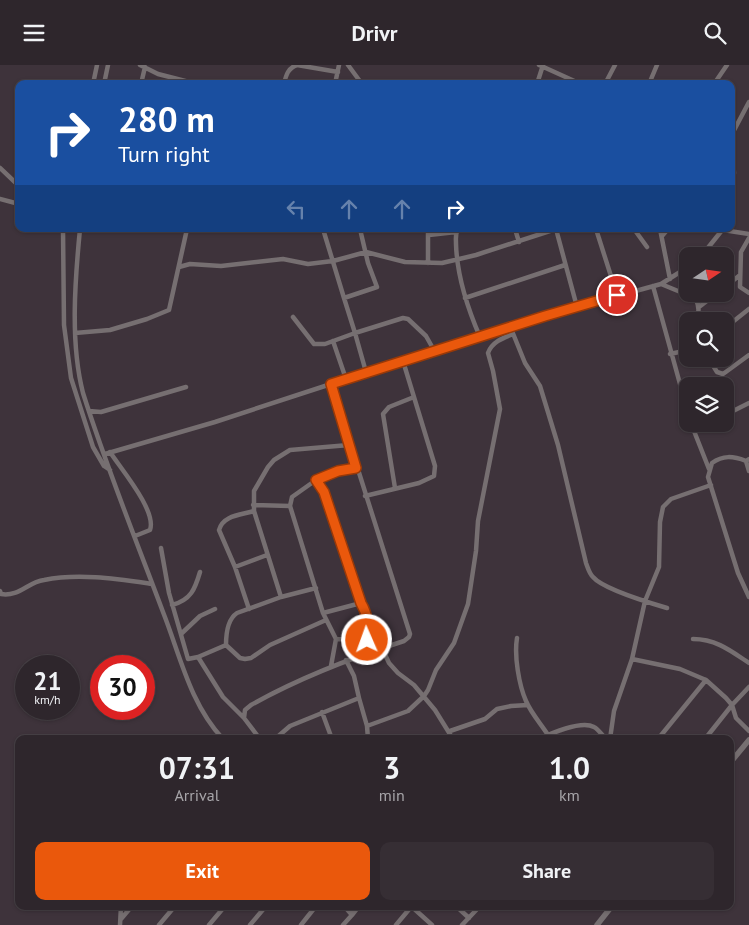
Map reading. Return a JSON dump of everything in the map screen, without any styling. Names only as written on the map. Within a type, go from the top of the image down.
[{"type":"street","points":[[94,80],[97,65]]},
{"type":"street","points":[[105,80],[108,65]]},
{"type":"street","points":[[285,80],[292,67],[297,65],[338,72]]},
{"type":"street","points":[[336,80],[339,65]]},
{"type":"street","points":[[348,65],[359,80]]},
{"type":"street","points":[[538,80],[542,65],[572,80]]},
{"type":"street","points":[[607,80],[615,65]]},
{"type":"street","points":[[651,80],[657,65]]},
{"type":"street","points":[[717,80],[727,65]]},
{"type":"street","points":[[140,80],[142,66],[158,74],[181,80]]},
{"type":"street","points":[[735,128],[749,102]]},
{"type":"street","points":[[0,168],[15,182]]},
{"type":"street","points":[[0,199],[15,203]]},
{"type":"street","points":[[63,232],[64,325],[71,378],[93,447],[104,466],[111,470]]},
{"type":"street","points":[[80,232],[75,333],[78,373],[89,411],[107,453],[111,470],[181,661],[183,672],[204,715],[220,735]]},
{"type":"street","points":[[75,333],[110,330],[147,319],[170,309],[186,232]]},
{"type":"street","points":[[324,232],[366,372]]},
{"type":"street","points":[[344,298],[377,287],[368,263],[361,232]]},
{"type":"street","points":[[428,232],[428,263]]},
{"type":"street","points":[[429,235],[450,232]]},
{"type":"street","points":[[457,232],[457,259],[465,297],[480,337]]},
{"type":"street","points":[[516,232],[519,242]]},
{"type":"street","points":[[179,267],[190,264],[221,266],[283,259],[308,264],[333,261],[366,252],[406,262],[442,263],[476,255],[547,232]]},
{"type":"street","points":[[557,232],[577,307]]},
{"type":"street","points":[[597,232],[617,295]]},
{"type":"street","points":[[636,232],[647,247]]},
{"type":"street","points":[[661,232],[670,279]]},
{"type":"street","points":[[662,236],[665,232]]},
{"type":"street","points":[[708,247],[720,232]]},
{"type":"street","points":[[734,232],[749,236],[741,252],[740,275],[740,287],[749,293]]},
{"type":"street","points":[[465,297],[565,265]]},
{"type":"street","points":[[107,453],[215,422],[510,327],[661,284],[679,273]]},
{"type":"street","points":[[734,280],[740,275]]},
{"type":"street","points":[[661,284],[679,291]]},
{"type":"street","points":[[653,286],[679,384]]},
{"type":"street","points":[[697,303],[698,312]]},
{"type":"street","points":[[699,307],[704,303]]},
{"type":"street","points":[[734,321],[749,309]]},
{"type":"street","points":[[293,317],[314,344],[325,344],[403,318],[408,319],[426,336],[435,352]]},
{"type":"street","points":[[510,327],[525,363],[540,386],[558,445],[590,574],[598,581],[624,594],[667,608]]},
{"type":"street","points":[[366,726],[408,711],[424,696],[436,670],[454,643],[468,604],[476,551],[478,521],[500,409],[488,353],[497,341],[513,334]]},
{"type":"street","points":[[333,341],[346,379]]},
{"type":"street","points":[[670,354],[679,352]]},
{"type":"street","points":[[734,366],[749,355]]},
{"type":"street","points":[[365,496],[419,483],[434,476],[435,466],[403,361]]},
{"type":"street","points":[[715,367],[718,372],[723,374],[733,367]]},
{"type":"street","points":[[244,718],[246,710],[251,705],[331,666],[404,641],[410,634],[331,384]]},
{"type":"street","points":[[89,411],[101,412],[186,387]]},
{"type":"street","points":[[395,488],[383,415],[389,407],[414,397]]},
{"type":"street","points":[[734,410],[749,403]]},
{"type":"street","points":[[694,432],[709,469]]},
{"type":"street","points":[[281,597],[254,511],[254,491],[263,473],[274,460],[290,450],[349,445]]},
{"type":"street","points":[[107,453],[145,505],[150,517],[152,524],[150,530],[135,536]]},
{"type":"street","points":[[749,471],[747,460],[724,457],[712,463],[708,477],[738,573],[749,597]]},
{"type":"street","points":[[331,666],[336,639],[332,627],[326,621],[323,613],[290,506],[292,497],[316,480],[338,471],[356,468]]},
{"type":"street","points":[[316,480],[324,492],[367,619],[367,640],[361,655]]},
{"type":"street","points":[[611,735],[614,711],[632,659],[645,601],[658,567],[660,522],[663,507],[671,499],[711,485]]},
{"type":"street","points":[[253,505],[290,506]]},
{"type":"street","points":[[249,609],[235,567],[219,530],[220,525],[226,519],[254,511]]},
{"type":"street","points":[[161,548],[172,605],[188,659]]},
{"type":"street","points":[[235,567],[267,555]]},
{"type":"street","points":[[172,605],[182,602],[191,595],[195,589],[200,572]]},
{"type":"street","points":[[0,591],[1,594],[7,595],[18,593],[34,582],[76,577],[152,584]]},
{"type":"street","points":[[316,588],[281,597],[233,616],[226,633],[226,645],[240,658],[245,659],[270,645],[326,621]]},
{"type":"street","points":[[323,613],[361,603]]},
{"type":"street","points":[[181,634],[200,616],[214,609]]},
{"type":"street","points":[[517,638],[517,660],[526,701],[543,735]]},
{"type":"street","points":[[336,639],[367,640]]},
{"type":"street","points":[[693,639],[711,640],[729,649],[749,663]]},
{"type":"street","points":[[181,661],[198,657],[226,645]]},
{"type":"street","points":[[382,648],[389,663],[424,696],[452,735]]},
{"type":"street","points":[[198,657],[223,697],[244,718],[257,735]]},
{"type":"street","points":[[632,659],[680,669],[706,680],[726,697],[732,705],[736,717],[749,731]]},
{"type":"street","points":[[346,660],[354,677],[367,735]]},
{"type":"street","points":[[661,735],[706,680]]},
{"type":"street","points":[[708,735],[749,687]]},
{"type":"street","points":[[279,735],[290,726],[359,698]]},
{"type":"street","points":[[450,731],[485,719],[497,709],[528,705]]},
{"type":"street","points":[[322,712],[331,735]]},
{"type":"street","points":[[549,735],[571,727],[583,725],[594,727],[602,735]]},
{"type":"street","points":[[734,758],[749,740]]},
{"type":"street","points":[[120,922],[129,910]]},
{"type":"street","points":[[159,925],[172,910]]},
{"type":"street","points":[[209,925],[222,910]]},
{"type":"street","points":[[250,925],[263,910]]},
{"type":"street","points":[[301,925],[313,910]]},
{"type":"street","points":[[348,910],[352,915]]},
{"type":"street","points":[[343,925],[356,910]]},
{"type":"street","points":[[396,925],[408,910]]},
{"type":"street","points":[[414,910],[432,925]]},
{"type":"street","points":[[460,910],[469,918]]},
{"type":"street","points":[[462,925],[476,910]]},
{"type":"street","points":[[597,925],[609,910]]},
{"type":"route","points":[[367,640],[367,619],[364,608],[324,492],[316,480],[338,471],[356,468],[331,384],[617,295]]}]
